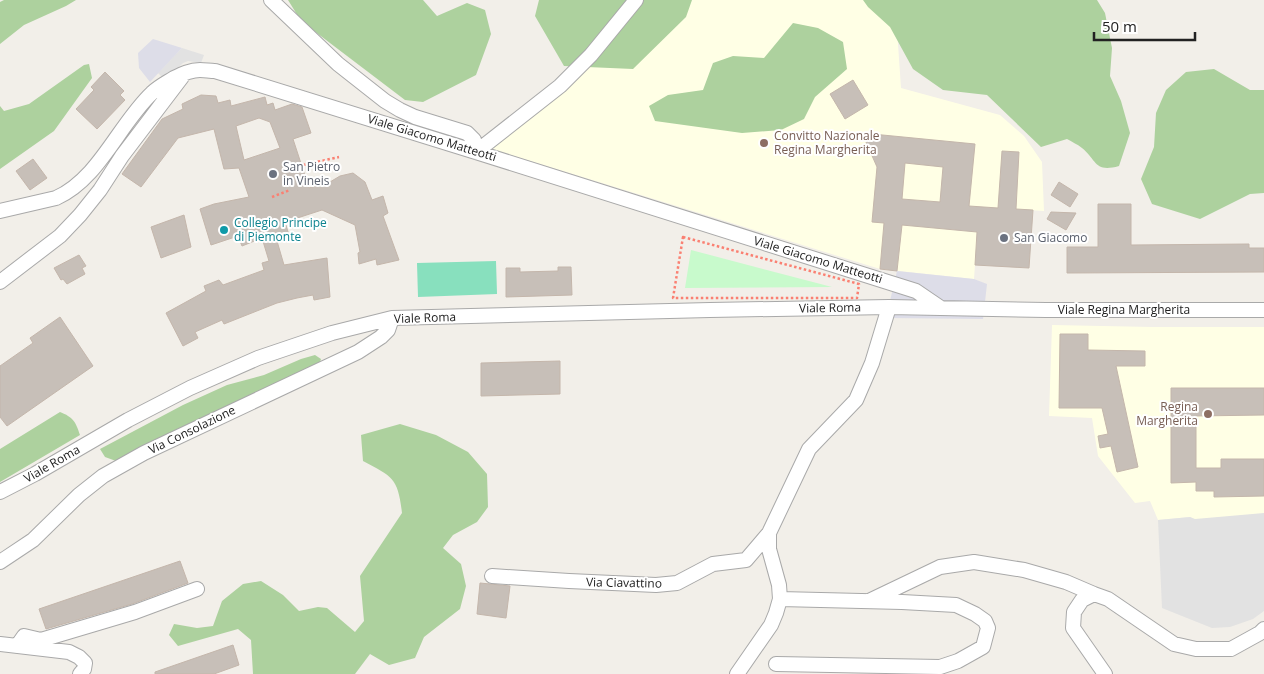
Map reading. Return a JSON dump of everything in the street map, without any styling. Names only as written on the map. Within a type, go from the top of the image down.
[{"type":"street","points":[[271,0],[338,64],[385,101],[415,116],[467,133],[474,140],[476,152],[560,86],[591,56],[636,0]]},
{"type":"street","name":"Viale Giacomo Matteotti","points":[[186,72],[198,70],[215,71],[476,152],[916,291],[941,308]]},
{"type":"street","points":[[0,211],[56,198],[65,194],[92,169],[152,93],[161,85],[186,72]]},
{"type":"street","points":[[0,282],[60,236],[80,215],[186,72]]},
{"type":"street","name":"Via Ciavattino","points":[[492,576],[639,584],[677,583],[713,564],[746,560],[769,533],[809,449],[856,400],[872,363],[889,307]]},
{"type":"street","name":"Viale Roma","points":[[0,492],[36,474],[128,420],[190,388],[258,358],[332,333],[392,318],[710,310],[941,308]]},
{"type":"street","name":"Viale Regina Margherita","points":[[941,308],[1264,310]]},
{"type":"street","name":"Via Consolazione","points":[[0,562],[33,540],[103,476],[144,453],[358,352],[381,337],[388,330],[392,318]]},
{"type":"street","points":[[737,674],[771,624],[780,599],[779,585],[769,549],[769,533]]},
{"type":"street","points":[[869,601],[940,566],[974,562],[1024,570],[1066,582],[1108,599],[1174,644],[1196,649],[1231,649],[1260,633],[1264,628]]},
{"type":"street","points":[[17,646],[24,636],[41,640],[134,612],[196,589]]},
{"type":"street","points":[[1094,594],[1082,600],[1074,612],[1074,628],[1104,674]]},
{"type":"street","points":[[776,664],[940,667],[958,661],[983,647],[988,628],[985,621],[956,605],[780,599]]},
{"type":"street","points":[[0,644],[69,652],[79,656],[85,663],[84,669],[80,674]]},
{"type":"path","points":[[303,165],[339,157]]},
{"type":"path","points":[[272,197],[290,190]]},
{"type":"path","points":[[684,237],[859,284],[857,298],[673,298],[684,237]]},
{"type":"shaded area","name":"Convitto Nazionale Regina Margherita","points":[[641,0],[895,0],[901,88],[1000,115],[1024,136],[1042,162],[1044,211],[979,207],[974,279],[880,269],[492,149],[575,76]]},
{"type":"shaded area","points":[[153,39],[182,48],[150,82],[139,68],[138,53]]},
{"type":"shaded area","points":[[182,48],[204,55],[201,63],[188,61],[183,63],[165,80],[158,73]]},
{"type":"shaded area","points":[[897,271],[974,279],[987,284],[983,319],[886,318]]},
{"type":"shaded area","name":"Regina Margherita","points":[[1052,325],[1264,327],[1264,534],[1215,531],[1190,517],[1158,520],[1150,501],[1135,503],[1098,456],[1092,418],[1049,416]]},
{"type":"shaded area","points":[[1264,513],[1264,611],[1253,619],[1230,627],[1212,628],[1162,608],[1158,520]]},
{"type":"green space","points":[[4,0],[76,0],[24,25],[0,44],[0,2]]},
{"type":"green space","points":[[288,0],[423,0],[437,16],[467,3],[485,10],[491,34],[476,75],[423,102],[405,100],[301,21]]},
{"type":"green space","points":[[539,0],[692,0],[686,17],[633,69],[564,66],[535,16]]},
{"type":"green space","points":[[863,0],[1097,0],[1105,13],[1112,48],[1110,76],[1121,101],[1130,133],[1119,166],[1111,168],[1100,167],[1082,148],[1067,139],[1041,147],[987,95],[943,90],[913,69],[890,27]]},
{"type":"green space","points":[[793,23],[818,28],[843,42],[847,69],[815,97],[804,119],[781,130],[742,133],[655,121],[649,106],[668,95],[703,90],[713,63],[733,56],[764,58]]},
{"type":"green space","points":[[89,64],[92,78],[54,131],[0,169],[0,106],[4,111],[29,104],[84,65]]},
{"type":"green space","points":[[1214,69],[1250,90],[1264,90],[1264,193],[1250,194],[1200,219],[1152,204],[1141,179],[1154,147],[1156,113],[1166,90],[1186,72]]},
{"type":"green space","points":[[691,250],[832,287],[685,288]]},
{"type":"green space","points":[[496,261],[497,294],[418,297],[417,263]]},
{"type":"green space","points":[[315,355],[321,359],[320,362],[116,461],[105,457],[100,449],[183,405],[227,385],[264,375]]},
{"type":"green space","points":[[60,412],[73,421],[80,435],[0,482],[0,449]]},
{"type":"green space","points":[[400,424],[436,435],[468,452],[487,474],[488,507],[477,522],[453,535],[443,548],[461,564],[466,586],[460,609],[424,637],[415,658],[389,665],[370,654],[355,674],[253,674],[251,640],[238,629],[178,646],[169,635],[174,624],[197,628],[213,626],[222,601],[243,584],[261,581],[283,595],[299,611],[318,607],[327,608],[355,632],[364,621],[360,576],[402,513],[396,485],[387,475],[363,461],[361,435]]},
{"type":"building","points":[[105,72],[124,91],[120,95],[125,100],[97,129],[76,109],[94,90],[91,87]]},
{"type":"building","points":[[853,80],[868,105],[845,119],[830,94]]},
{"type":"building","points":[[201,95],[216,96],[218,103],[230,100],[231,106],[265,97],[267,105],[273,103],[275,110],[292,104],[302,107],[311,133],[293,139],[309,188],[353,173],[365,182],[372,200],[383,196],[388,213],[383,216],[399,260],[377,265],[376,259],[359,264],[358,253],[360,252],[355,225],[322,210],[285,222],[289,235],[277,241],[284,265],[327,258],[330,297],[314,300],[313,295],[297,298],[277,303],[224,324],[222,320],[195,332],[198,338],[183,346],[166,313],[206,291],[204,286],[219,280],[223,285],[264,270],[262,263],[269,261],[262,238],[242,246],[238,236],[211,245],[200,209],[214,204],[249,197],[239,168],[224,169],[214,129],[178,138],[141,187],[122,174],[162,119],[183,109],[182,104]],"holes":[[[259,118],[270,122],[280,148],[244,160],[236,126]]]},
{"type":"building","points":[[862,133],[975,144],[969,206],[998,208],[1002,151],[1019,152],[1016,209],[1033,210],[1029,268],[975,265],[977,232],[902,225],[897,271],[880,269],[884,223],[872,222],[877,167]],"holes":[[[905,163],[943,167],[940,202],[902,199]]]},
{"type":"building","points":[[33,159],[47,178],[30,190],[16,171]]},
{"type":"building","points":[[1059,182],[1078,194],[1070,207],[1051,195]]},
{"type":"building","points":[[1098,204],[1131,204],[1131,245],[1249,244],[1249,248],[1264,248],[1264,272],[1067,273],[1067,247],[1098,247]]},
{"type":"building","points":[[1051,212],[1076,213],[1066,230],[1047,219]]},
{"type":"building","points":[[184,215],[191,247],[161,258],[151,227]]},
{"type":"building","points":[[79,255],[86,266],[82,268],[85,274],[67,284],[63,279],[61,280],[54,268]]},
{"type":"building","points":[[558,267],[571,267],[572,295],[506,297],[506,268],[520,268],[520,272],[558,271]]},
{"type":"building","points":[[60,317],[93,366],[7,426],[0,417],[0,366],[33,343],[30,338]]},
{"type":"building","points":[[1060,334],[1088,334],[1088,350],[1145,351],[1145,366],[1116,366],[1138,467],[1117,472],[1111,446],[1100,448],[1098,436],[1108,434],[1102,408],[1059,408]]},
{"type":"building","points":[[560,361],[560,394],[481,396],[481,363]]},
{"type":"building","points":[[1171,388],[1264,388],[1264,415],[1196,416],[1196,468],[1221,468],[1221,459],[1264,459],[1264,496],[1214,497],[1214,491],[1196,491],[1196,482],[1171,483]]},
{"type":"building","points":[[180,561],[188,583],[132,604],[46,629],[39,609]]},
{"type":"building","points":[[480,583],[510,586],[506,618],[477,614]]},
{"type":"building","points":[[233,645],[239,665],[214,674],[155,674],[155,672]]},
{"type":"place","name":"Convitto Nazionale Regina Margherita","points":[[764,143]]},
{"type":"place","name":"San Pietro in Vineis","points":[[273,174]]},
{"type":"place","name":"Collegio Principe di Piemonte","points":[[224,230]]},
{"type":"place","name":"San Giacomo","points":[[1004,238]]},
{"type":"place","name":"Regina Margherita","points":[[1208,414]]}]
